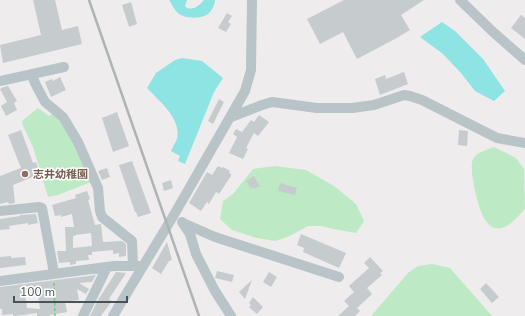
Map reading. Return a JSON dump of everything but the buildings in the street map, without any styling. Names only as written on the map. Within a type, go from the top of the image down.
[{"type":"street","points":[[113,316],[138,266],[175,213],[245,91],[251,70],[252,0]]},
{"type":"street","points":[[460,0],[525,60]]},
{"type":"street","points":[[0,81],[64,67]]},
{"type":"street","points":[[31,74],[45,102],[63,117],[78,142],[98,188],[102,217],[132,241],[138,266]]},
{"type":"street","points":[[231,117],[272,102],[317,108],[352,108],[374,105],[404,96],[410,96],[422,100],[496,138],[525,143]]},
{"type":"street","points":[[0,211],[39,207],[42,208],[54,273]]},
{"type":"street","points":[[175,213],[190,234],[196,254],[215,291],[231,316]]},
{"type":"street","points":[[183,223],[215,237],[339,277]]},
{"type":"street","points":[[0,281],[108,267],[138,266]]},
{"type":"street","points":[[83,316],[108,267]]},
{"type":"path","points":[[54,273],[55,316]]},
{"type":"green space","points":[[38,108],[49,116],[54,113],[71,137],[91,182],[58,195],[48,197],[33,147],[22,121]]},
{"type":"green space","points":[[494,147],[516,158],[524,169],[525,209],[508,225],[499,228],[491,227],[483,216],[475,190],[472,171],[473,159],[482,152]]},
{"type":"green space","points":[[275,166],[306,170],[334,186],[356,204],[364,221],[356,233],[321,226],[308,226],[290,236],[275,241],[257,238],[232,230],[220,219],[223,201],[233,194],[253,169]]},
{"type":"green space","points":[[432,264],[450,268],[492,316],[371,316],[409,272],[418,266]]},
{"type":"water","points":[[169,0],[187,0],[185,6],[187,8],[192,8],[196,7],[204,0],[215,0],[211,11],[208,14],[202,17],[193,18],[178,13]]},
{"type":"water","points":[[442,22],[455,31],[483,59],[505,91],[494,101],[475,91],[443,54],[420,37]]},
{"type":"water","points":[[182,58],[202,61],[223,78],[214,92],[185,164],[178,161],[180,156],[171,151],[177,139],[178,132],[173,118],[147,88],[156,73],[175,60]]},
{"type":"railway","points":[[89,0],[199,316]]},
{"type":"place","name":"志井幼稚園","points":[[25,174]]}]
